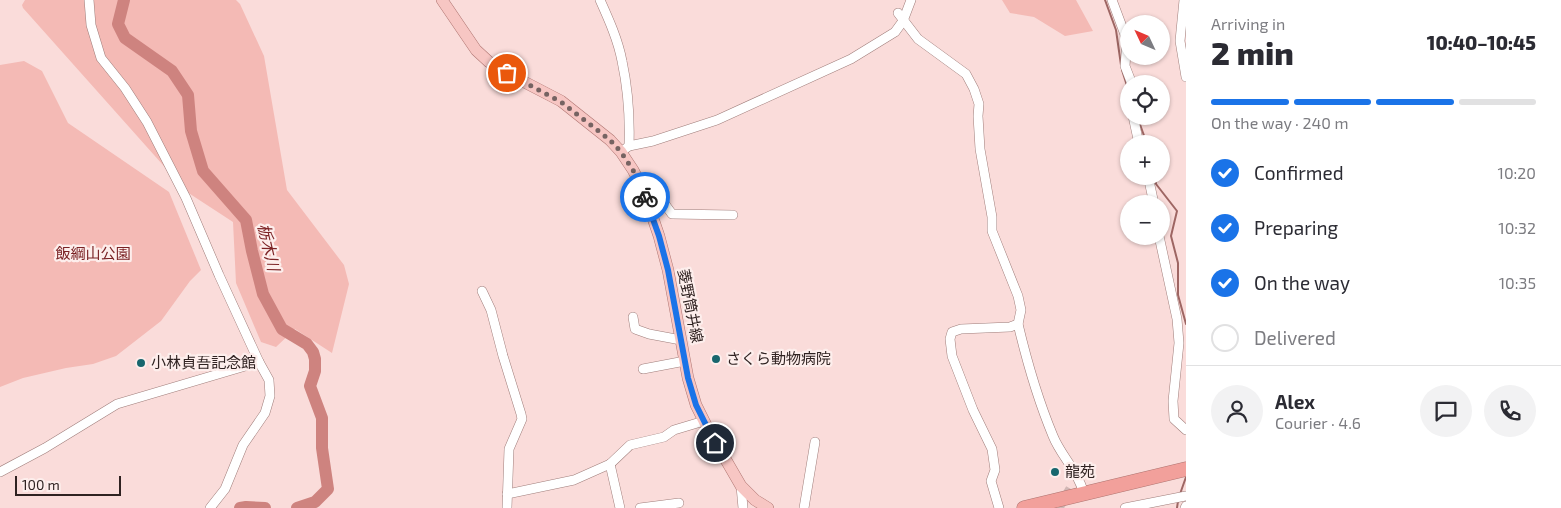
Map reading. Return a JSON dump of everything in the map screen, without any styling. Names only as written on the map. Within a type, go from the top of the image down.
[{"type":"highway","points":[[1024,508],[1186,469]]},
{"type":"main road","name":"菱野筒井線","points":[[442,0],[476,50],[489,62],[561,102],[610,140],[625,149],[659,236],[668,270],[688,378],[696,405],[741,486],[755,500],[768,508]]},
{"type":"street","points":[[90,0],[91,25],[101,58],[125,88],[151,129],[186,198],[259,362],[269,380],[270,396],[265,413],[243,445],[225,489],[210,508]]},
{"type":"street","points":[[600,0],[622,60],[629,121],[625,149],[730,114],[850,59],[895,32],[903,21],[911,0]]},
{"type":"street","points":[[1112,0],[1127,40],[1125,66],[1128,75]]},
{"type":"street","points":[[1184,0],[1180,41],[1186,77]]},
{"type":"street","points":[[898,13],[918,38],[966,74],[974,89],[979,104],[980,149],[992,217],[992,231],[1018,296],[1021,310],[1018,324],[1027,363],[1053,438],[1078,476],[1084,494]]},
{"type":"street","points":[[641,186],[653,188],[672,214],[733,215]]},
{"type":"street","points":[[1161,245],[1177,318],[1179,344],[1173,401],[1174,419],[1186,430]]},
{"type":"street","points":[[482,291],[491,310],[502,356],[522,419],[509,449],[507,508]]},
{"type":"street","points":[[633,317],[635,329],[649,334],[681,340]]},
{"type":"street","points":[[999,508],[991,481],[995,470],[992,448],[973,410],[952,356],[950,339],[952,332],[961,330],[1010,327],[1018,324]]},
{"type":"street","points":[[642,369],[685,361]]},
{"type":"street","points":[[0,472],[45,448],[117,404],[259,362]]},
{"type":"street","points":[[507,494],[574,480],[610,464],[630,444],[664,437],[674,430],[704,421]]},
{"type":"street","points":[[804,508],[816,442]]},
{"type":"street","points":[[610,464],[620,508]]},
{"type":"street","points":[[1072,485],[1078,476]]},
{"type":"street","points":[[741,486],[743,508]]},
{"type":"street","points":[[1125,508],[1184,496]]},
{"type":"street","points":[[640,508],[679,503]]},
{"type":"green space","points":[[25,0],[236,0],[240,4],[264,56],[287,190],[344,265],[349,284],[332,353],[295,329],[276,347],[261,342],[236,283],[233,222],[187,192],[23,8],[22,5]]},
{"type":"green space","points":[[1002,0],[1076,0],[1093,31],[1065,36],[1034,17],[1010,13]]},
{"type":"green space","name":"飯綱山公園","points":[[24,61],[42,71],[68,123],[169,192],[201,270],[190,281],[161,321],[116,356],[93,364],[23,378],[0,387],[0,65]]},
{"type":"waterway","name":"栃木川","points":[[124,0],[118,24],[125,38],[172,71],[188,95],[191,131],[203,171],[246,220],[263,294],[282,329],[307,344],[313,352],[315,371],[310,386],[322,418],[322,448],[328,489],[315,502],[297,508]]},
{"type":"waterway","points":[[1105,0],[1116,30],[1120,58]]},
{"type":"waterway","points":[[1122,70],[1124,75]]},
{"type":"waterway","points":[[1140,125],[1144,135]]},
{"type":"waterway","points":[[1157,185],[1177,211],[1171,236],[1178,263],[1178,295],[1186,324]]},
{"type":"waterway","points":[[1180,494],[1186,477]]},
{"type":"waterway","points":[[1177,508],[1178,501]]},
{"type":"waterway","name":"栃木川","points":[[240,508],[265,508]]},
{"type":"tunnel","points":[[1059,508],[1072,485]]},
{"type":"way so far","points":[[507,73],[561,102],[610,140],[633,170],[645,197]]},
{"type":"place","name":"さくら動物病院","points":[[716,359]]},
{"type":"place","name":"小林貞吾記念館","points":[[141,363]]},
{"type":"place","name":"龍苑","points":[[1055,472]]},
{"type":"route","points":[[645,197],[659,236],[668,270],[688,378],[696,405],[715,443]]}]
